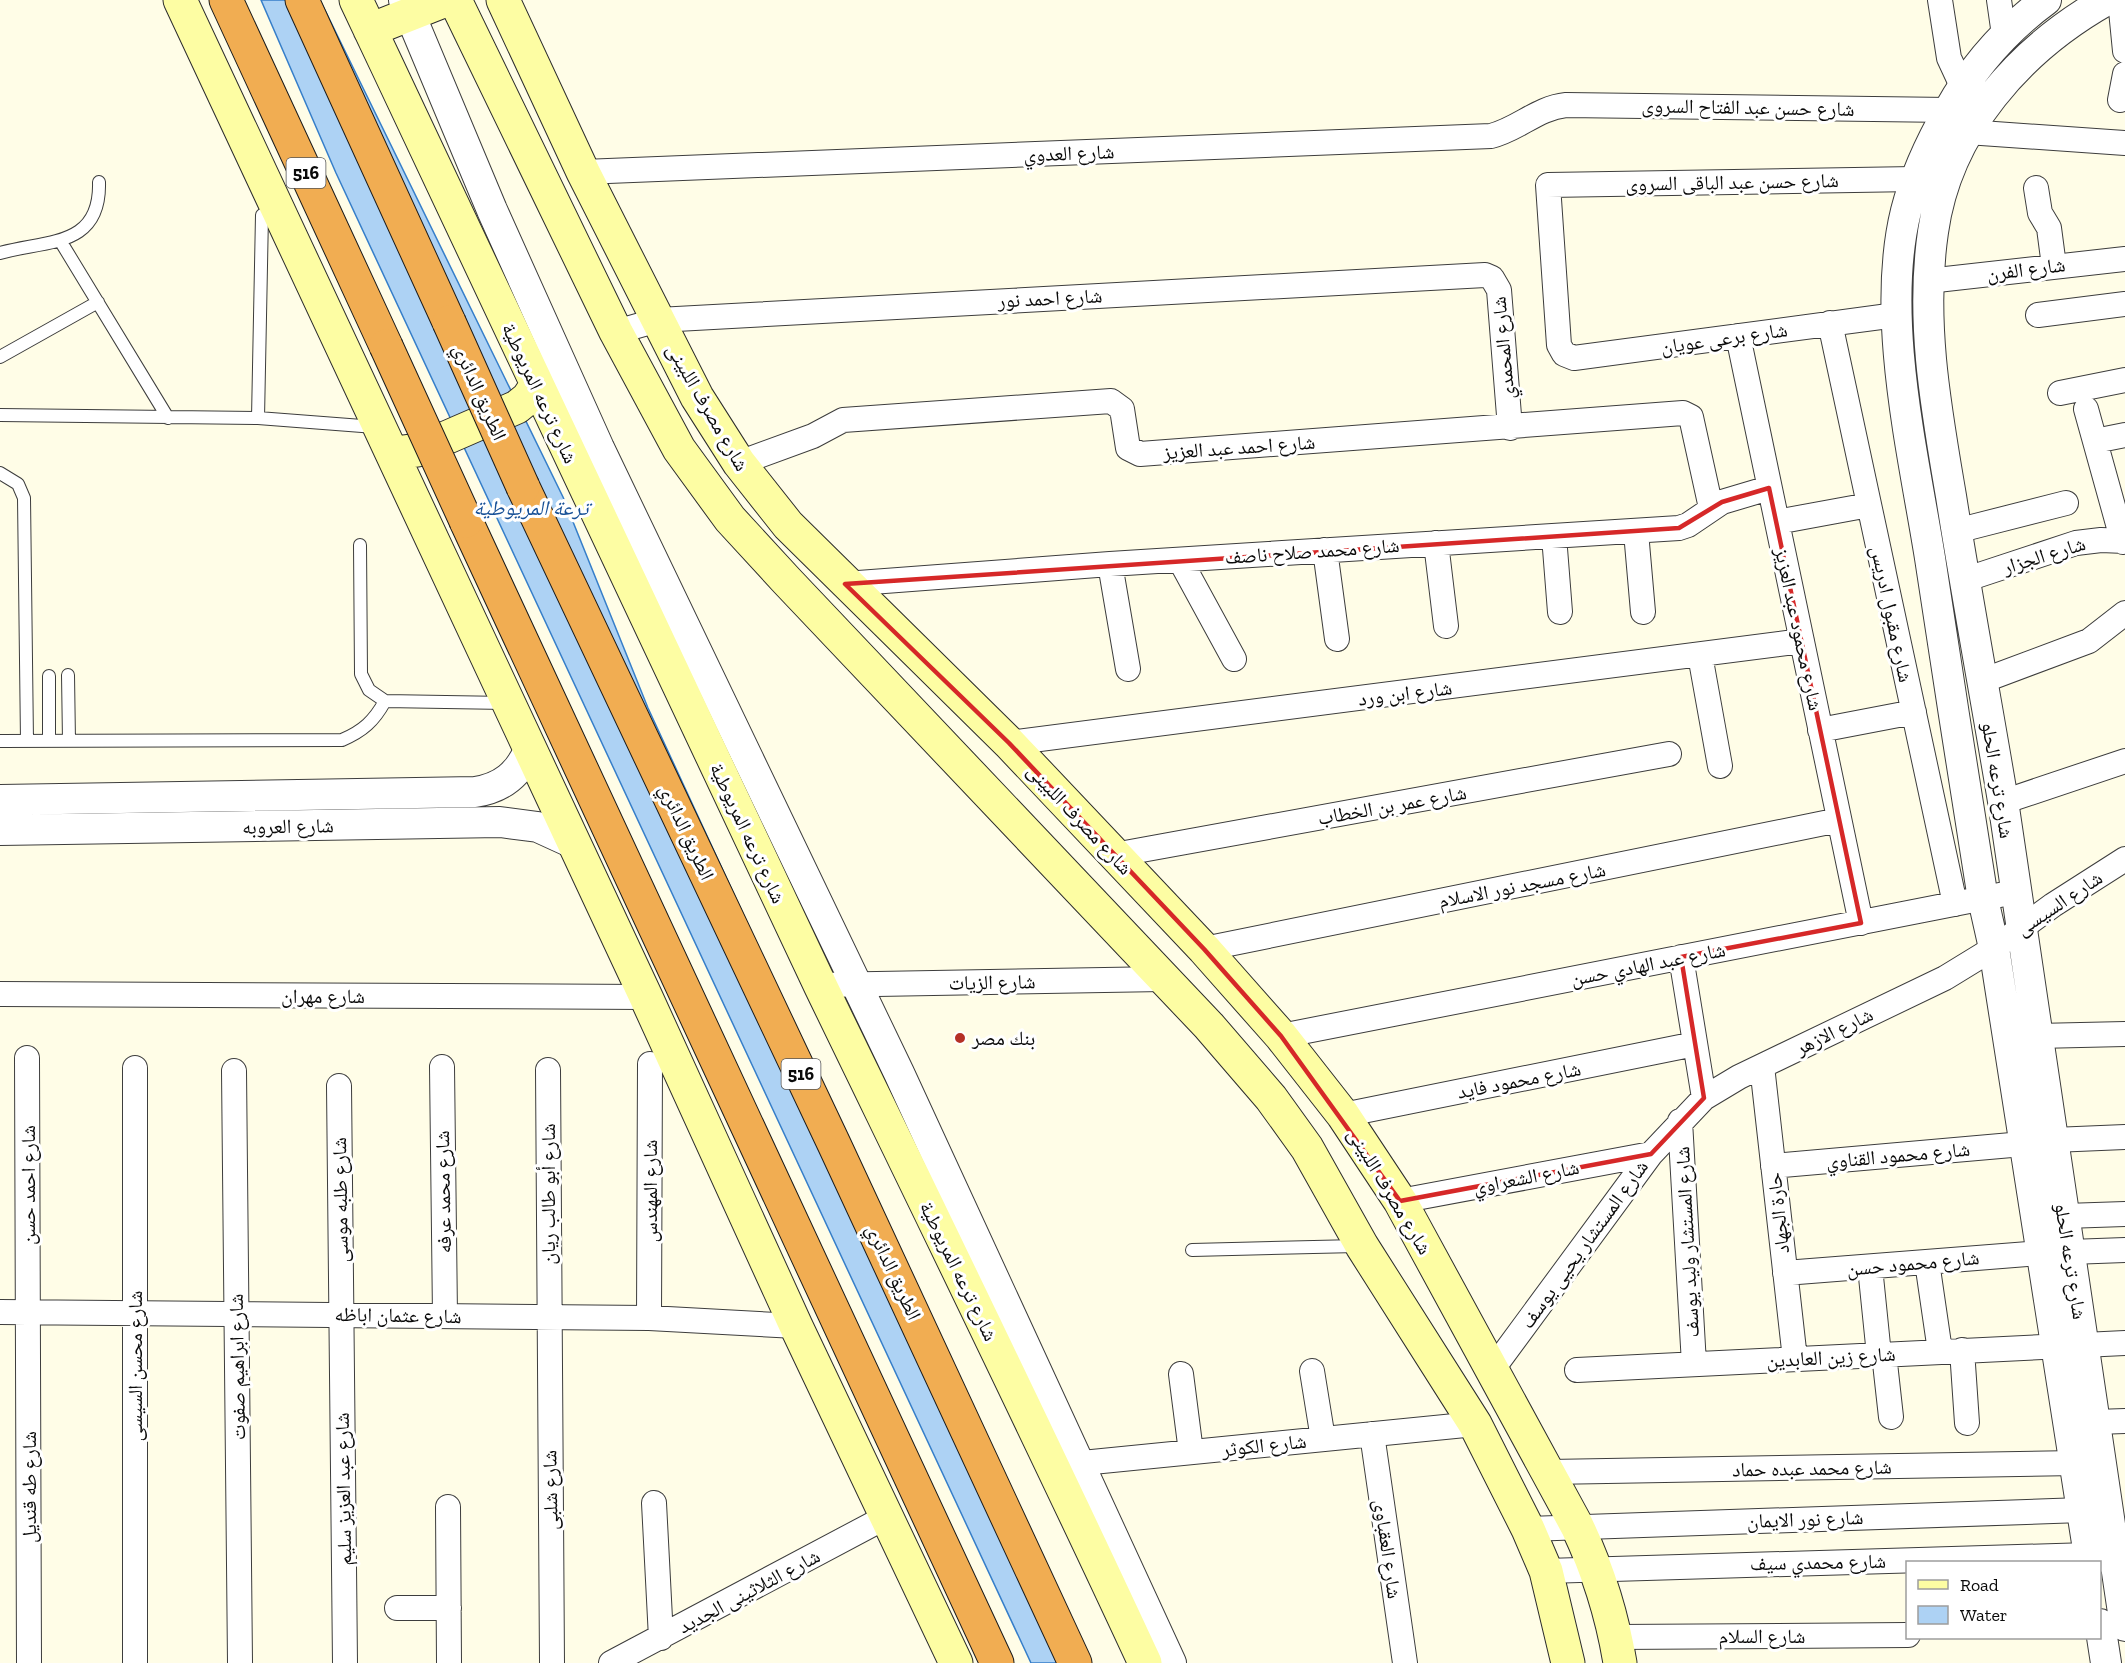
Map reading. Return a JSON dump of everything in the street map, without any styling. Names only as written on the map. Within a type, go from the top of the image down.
[{"type":"highway","name":"516","points":[[226,0],[578,765],[997,1663]]},
{"type":"highway","name":"الطريق الدائري","points":[[302,0],[523,487],[839,1155],[1075,1663]]},
{"type":"main road","points":[[180,0],[646,997],[796,1326],[956,1663]]},
{"type":"main road","name":"شارع ترعه المريوطية","points":[[356,0],[820,985],[1067,1464],[1145,1663]]},
{"type":"main road","points":[[370,30],[407,7],[446,0]]},
{"type":"main road","points":[[455,0],[616,332],[679,449],[730,519],[1163,979],[1271,1098],[1307,1148],[1362,1246],[1475,1424],[1528,1529],[1546,1571],[1568,1663]]},
{"type":"main road","name":"شارع مصرف اللبينى","points":[[502,0],[583,172],[658,320],[698,397],[739,463],[788,525],[845,584],[1009,743],[1204,949],[1281,1036],[1343,1115],[1400,1201],[1577,1526],[1597,1567],[1618,1650]]},
{"type":"main road","points":[[385,439],[404,452],[418,450],[517,407],[528,398],[536,386]]},
{"type":"main road","points":[[408,486],[428,469],[523,428],[539,425],[556,427]]},
{"type":"street","points":[[1940,0],[1959,109]]},
{"type":"street","points":[[1999,0],[2004,35]]},
{"type":"street","name":"شارع ترعه الحلو","points":[[2046,0],[2004,35],[1959,109],[1930,143],[1915,179],[1899,246],[1896,315],[1969,902],[1994,948],[2023,1143],[2056,1252],[2071,1345],[2076,1463],[2105,1516]]},
{"type":"street","name":"شارع ترعه الحلو","points":[[1959,109],[1999,87],[2037,48],[2079,16],[2107,0]]},
{"type":"street","points":[[2120,0],[2125,51]]},
{"type":"street","points":[[407,7],[492,210],[594,438],[904,1084],[1067,1464],[1171,1663]]},
{"type":"street","points":[[2120,100],[2125,74]]},
{"type":"street","name":"شارع حسن عبد الفتاح السروى","points":[[1548,108],[1574,105],[1959,109],[2125,144]]},
{"type":"street","name":"شارع العدوي","points":[[583,172],[1491,136],[1516,127],[1548,108]]},
{"type":"street","name":"شارع ترعه الحلو","points":[[1959,109],[1946,178],[1935,218],[1928,281],[1927,327],[1946,472],[2003,802],[2020,929],[2065,1216],[2056,1252]]},
{"type":"street","name":"شارع حسن عبد الباقى السروى","points":[[1558,345],[1548,185],[1915,179]]},
{"type":"street","points":[[2036,188],[2040,213],[2049,228],[2054,266]]},
{"type":"street","name":"شارع الفرن","points":[[1928,281],[2125,259]]},
{"type":"street","name":"شارع احمد نور","points":[[616,332],[658,320],[1485,275]]},
{"type":"street","name":"شارع المحمدي","points":[[1485,275],[1492,278],[1499,290],[1510,428]]},
{"type":"street","points":[[2038,315],[2125,304]]},
{"type":"street","name":"شارع برعى عويان","points":[[1558,345],[1564,354],[1574,358],[1896,315]]},
{"type":"street","name":"شارع مقبول ادريس","points":[[1830,323],[1914,712],[1969,902]]},
{"type":"street","name":"شارع محمود عبد العزيز","points":[[1738,336],[1861,923]]},
{"type":"street","points":[[2060,393],[2125,380]]},
{"type":"street","name":"شارع احمد عبد العزيز","points":[[739,463],[813,436],[843,420],[1111,401],[1122,409],[1128,448],[1140,454],[1686,413],[1691,417],[1711,508]]},
{"type":"street","points":[[2086,409],[2124,542]]},
{"type":"street","points":[[2096,441],[2125,435]]},
{"type":"street","points":[[1917,474],[1946,472]]},
{"type":"street","name":"شارع محمد صلاح ناصف","points":[[845,584],[1110,564],[1679,528],[1695,521],[1722,502],[1769,488]]},
{"type":"street","points":[[1956,531],[2066,503]]},
{"type":"street","points":[[1777,522],[1869,505]]},
{"type":"street","points":[[1636,532],[1643,612]]},
{"type":"street","points":[[1554,536],[1560,612]]},
{"type":"street","name":"شارع الجزار","points":[[1964,580],[2082,542],[2124,542]]},
{"type":"street","points":[[1436,543],[1446,626]]},
{"type":"street","points":[[1325,550],[1337,639]]},
{"type":"street","points":[[1180,560],[1234,659]]},
{"type":"street","points":[[1110,564],[1128,669]]},
{"type":"street","points":[[1982,681],[2089,641],[2125,613]]},
{"type":"street","name":"شارع ابن ورد","points":[[1009,743],[1802,641]]},
{"type":"street","points":[[1700,655],[1720,766]]},
{"type":"street","points":[[1820,730],[1914,712]]},
{"type":"street","name":"شارع العروبه","points":[[0,800],[408,794],[487,790],[509,779],[525,761],[529,750]]},
{"type":"street","name":"شارع عمر بن الخطاب","points":[[1114,855],[1669,754]]},
{"type":"street","points":[[2003,802],[2125,761]]},
{"type":"street","points":[[408,794],[411,825]]},
{"type":"street","name":"شارع مسجد نور الاسلام","points":[[1204,949],[1839,820]]},
{"type":"street","name":"شارع العروبه","points":[[0,830],[500,822],[526,824],[550,831],[573,843]]},
{"type":"street","name":"شارع السيسى","points":[[1994,948],[2087,882],[2125,859]]},
{"type":"street","name":"شارع عبد الهادي حسن","points":[[1281,1036],[2015,892]]},
{"type":"street","name":"شارع الازهر","points":[[1680,1121],[1704,1098],[1721,1086],[1945,978],[1994,948]]},
{"type":"street","points":[[1681,957],[1704,1098]]},
{"type":"street","name":"شارع الزيات","points":[[820,985],[1163,979]]},
{"type":"street","name":"شارع مهران","points":[[0,994],[646,997]]},
{"type":"street","points":[[2037,1036],[2125,1034]]},
{"type":"street","name":"شارع محمود فايد","points":[[1343,1115],[1695,1044]]},
{"type":"street","name":"شارع احمد حسن","points":[[27,1058],[28,1312]]},
{"type":"street","name":"شارع المهندس","points":[[649,1318],[650,1064]]},
{"type":"street","name":"حارة الجهاد","points":[[1762,1066],[1795,1359]]},
{"type":"street","name":"شارع محمد عرفه","points":[[442,1067],[445,1316]]},
{"type":"street","name":"شارع محسن السيسى","points":[[135,1068],[135,1663]]},
{"type":"street","name":"شارع أبو طالب ريان","points":[[548,1070],[548,1317]]},
{"type":"street","name":"شارع ابراهيم صفوت","points":[[234,1071],[240,1663]]},
{"type":"street","name":"شارع طلبه موسى","points":[[339,1086],[341,1315]]},
{"type":"street","name":"شارع المستشار يحيى يوسف","points":[[1492,1370],[1651,1154],[1680,1121]]},
{"type":"street","name":"شارع المستشار وليد يوسف","points":[[1680,1121],[1694,1364]]},
{"type":"street","points":[[2053,1140],[2125,1137]]},
{"type":"street","name":"شارع محمود القناوي","points":[[1773,1166],[2023,1143]]},
{"type":"street","name":"شارع الشعراوي","points":[[1400,1201],[1651,1154]]},
{"type":"street","points":[[2065,1216],[2125,1214]]},
{"type":"street","name":"شارع محمود حسن","points":[[1785,1273],[2056,1252],[2125,1250]]},
{"type":"street","points":[[1927,1262],[1951,1351],[1967,1423]]},
{"type":"street","points":[[1870,1267],[1891,1417]]},
{"type":"street","name":"شارع عثمان اباظه","points":[[0,1312],[649,1318],[796,1326]]},
{"type":"street","name":"شارع طه قنديل","points":[[28,1312],[29,1663]]},
{"type":"street","name":"شارع عبد العزيز سليم","points":[[341,1315],[345,1663]]},
{"type":"street","name":"شارع شلبى","points":[[548,1317],[552,1663]]},
{"type":"street","name":"شارع زين العابدين","points":[[1577,1370],[2125,1343]]},
{"type":"street","name":"شارع ترعه الحلو","points":[[2071,1345],[2110,1421],[2105,1516],[2106,1663]]},
{"type":"street","points":[[1312,1371],[1323,1439]]},
{"type":"street","points":[[1181,1374],[1191,1452]]},
{"type":"street","name":"شارع الكوثر","points":[[1067,1464],[1475,1424]]},
{"type":"street","name":"شارع العقباوى","points":[[1372,1434],[1405,1663]]},
{"type":"street","name":"شارع محمد عبده حماد","points":[[1549,1472],[2076,1463]]},
{"type":"street","points":[[654,1503],[661,1638]]},
{"type":"street","points":[[448,1507],[449,1663]]},
{"type":"street","name":"شارع نور الايمان","points":[[1528,1529],[1577,1526],[2105,1516]]},
{"type":"street","name":"شارع الثلاثينى الجديد","points":[[611,1663],[886,1517]]},
{"type":"street","name":"شارع محمدي سيف","points":[[1546,1571],[1597,1567],[1906,1566]]},
{"type":"street","points":[[397,1608],[449,1608]]},
{"type":"street","name":"شارع السلام","points":[[1618,1650],[1906,1635]]},
{"type":"lane","points":[[0,253],[61,242],[80,230],[95,213],[99,199],[99,182]]},
{"type":"lane","points":[[258,418],[262,215]]},
{"type":"lane","points":[[61,242],[168,417]]},
{"type":"lane","points":[[0,357],[98,302]]},
{"type":"lane","points":[[0,415],[258,418],[385,439]]},
{"type":"lane","points":[[0,473],[18,484],[24,498],[27,741]]},
{"type":"lane","points":[[360,545],[361,674],[369,690],[385,701],[507,703]]},
{"type":"lane","points":[[68,675],[69,741]]},
{"type":"lane","points":[[49,676],[49,741]]},
{"type":"lane","points":[[0,741],[342,740],[360,732],[375,718],[385,701]]},
{"type":"lane","points":[[1192,1250],[1362,1246]]},
{"type":"highlighted area","points":[[1769,488],[1861,923],[1681,957],[1704,1098],[1651,1154],[1400,1201],[1281,1036],[1204,949],[1009,743],[845,584],[1679,528],[1722,502]]},
{"type":"water","name":"ترعة المريوطية","points":[[261,0],[320,0],[563,497],[648,708],[1089,1663],[1031,1663],[336,173]]},
{"type":"place","name":"بنك مصر","points":[[960,1038]]}]
